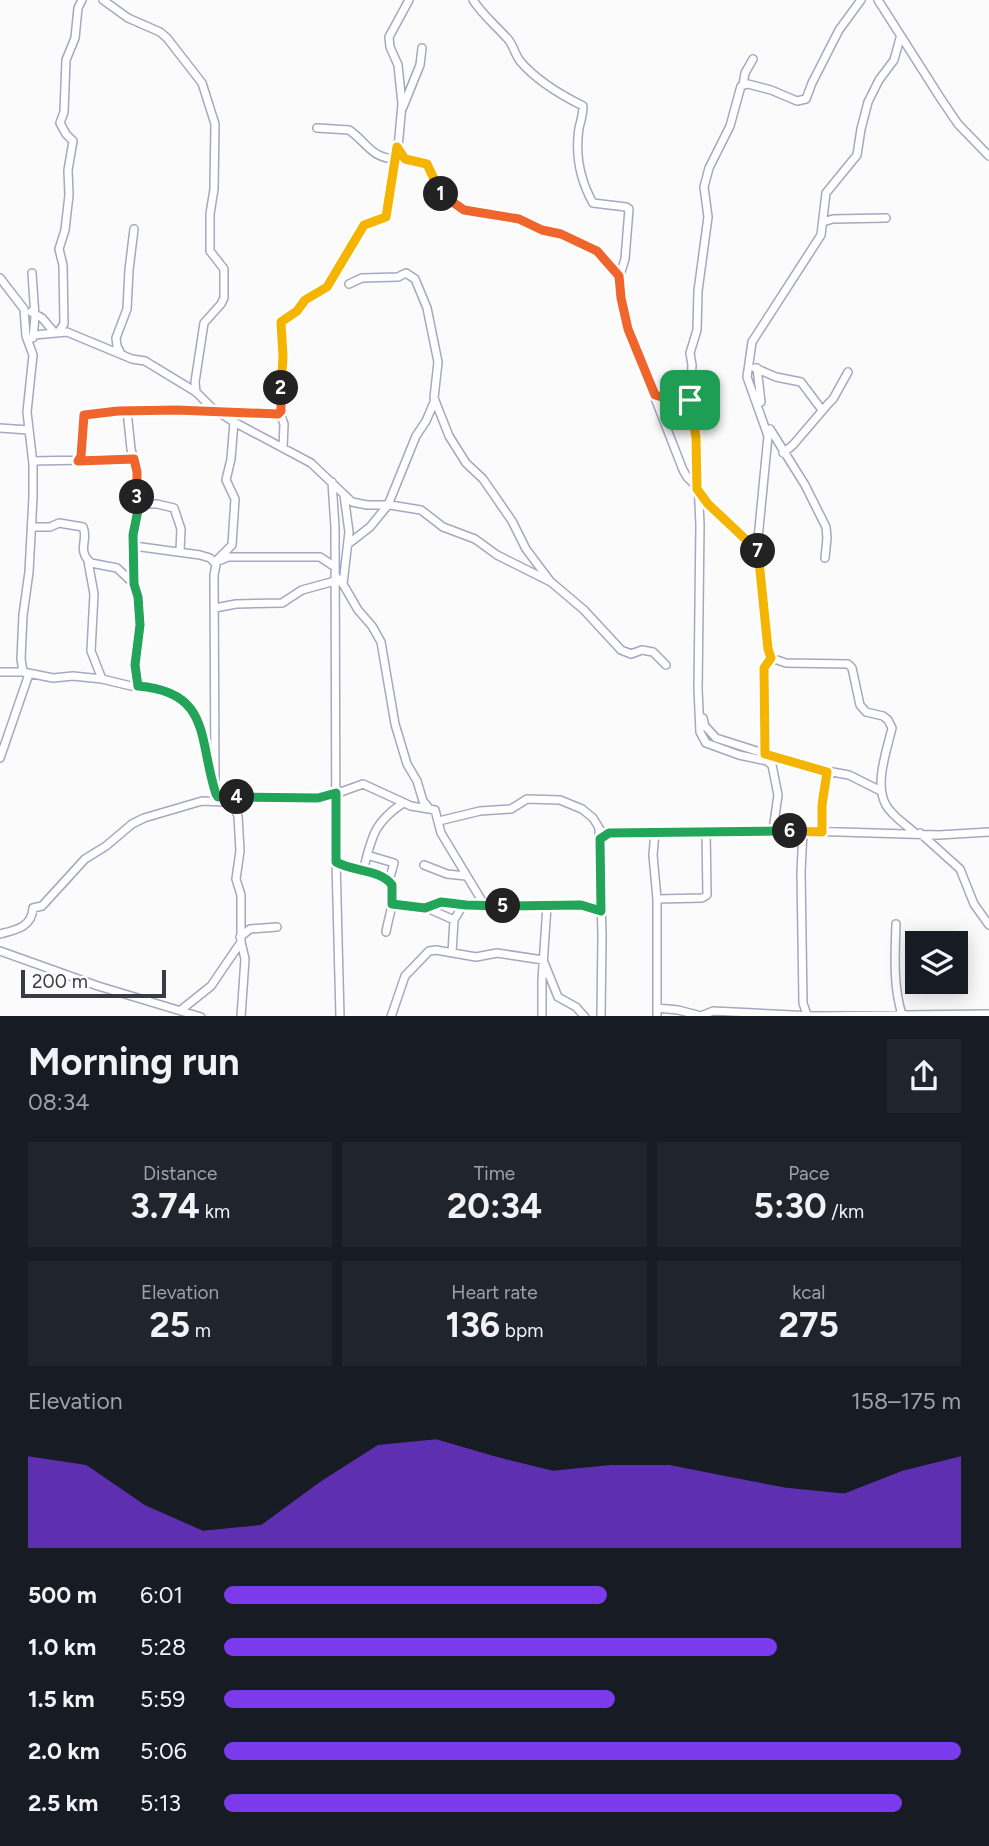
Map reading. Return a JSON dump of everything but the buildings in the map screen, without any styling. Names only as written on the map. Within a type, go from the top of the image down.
[{"type":"street","points":[[57,332],[64,324],[63,265],[60,249],[65,230],[69,195],[68,170],[73,141],[66,135],[60,123],[64,112],[66,60],[75,38],[78,8],[82,0]]},
{"type":"street","points":[[103,0],[128,18],[167,38],[202,83],[215,124],[210,251],[224,269],[223,298],[204,323],[195,382],[196,392]]},
{"type":"street","points":[[278,414],[281,411],[283,357],[281,322],[297,311],[305,300],[327,287],[364,225],[386,217],[397,159],[402,104],[398,65],[389,41],[398,17],[409,0]]},
{"type":"street","points":[[473,0],[487,19],[509,40],[513,51],[525,66],[565,97],[583,106],[579,172],[595,204],[629,209],[625,259],[619,279],[621,298],[628,329],[683,470],[708,504],[757,549]]},
{"type":"street","points":[[743,85],[771,90],[797,101],[806,99],[839,30],[860,0]]},
{"type":"street","points":[[876,1],[958,124],[989,156]]},
{"type":"street","points":[[771,658],[757,549],[766,475],[768,430],[747,377],[752,342],[821,234],[826,193],[858,155],[868,102],[879,80],[894,60],[900,38]]},
{"type":"street","points":[[400,114],[420,65],[422,48]]},
{"type":"street","points":[[753,59],[739,89],[730,127],[709,168],[704,187],[708,217],[698,291],[696,330],[690,349],[690,400],[696,438],[700,525],[700,732],[706,743],[739,755],[767,761],[772,765],[778,795],[773,830]]},
{"type":"street","points":[[317,128],[349,130],[382,158],[397,159]]},
{"type":"street","points":[[397,147],[405,159],[427,164],[438,191],[455,206],[469,212],[519,219],[589,247],[597,251],[619,279]]},
{"type":"street","points":[[823,222],[833,219],[886,218]]},
{"type":"street","points":[[122,355],[116,338],[127,309],[128,270],[134,229]]},
{"type":"street","points":[[348,544],[370,527],[388,505],[416,436],[435,400],[438,359],[427,308],[415,279],[406,273],[398,277],[362,278],[349,284]]},
{"type":"street","points":[[31,349],[34,335],[32,274]]},
{"type":"street","points":[[0,278],[24,309],[42,318],[57,332]]},
{"type":"street","points":[[0,758],[26,673],[23,615],[32,527],[33,461],[27,412],[32,361],[26,336],[24,309]]},
{"type":"street","points":[[34,335],[69,333],[122,355],[145,361],[196,392],[234,422],[311,463],[355,503],[421,510],[448,529],[475,539],[497,555],[551,582]]},
{"type":"street","points":[[748,366],[776,377],[801,382],[822,410]]},
{"type":"street","points":[[757,368],[763,413],[769,421],[771,434],[805,485],[825,527],[825,558]]},
{"type":"street","points":[[783,453],[833,401],[848,372]]},
{"type":"street","points":[[655,395],[690,400]]},
{"type":"street","points":[[435,400],[449,436],[466,463],[484,479],[512,521],[526,549],[551,582],[584,610],[621,650],[631,654],[642,650],[653,652],[666,665]]},
{"type":"street","points":[[78,461],[81,456],[84,415],[127,411],[278,414],[284,424],[283,448]]},
{"type":"street","points":[[127,411],[137,472],[133,535],[134,584],[140,625],[135,665],[138,686]]},
{"type":"street","points":[[219,797],[216,563],[232,545],[236,499],[226,480],[230,467],[234,422]]},
{"type":"street","points":[[0,428],[28,430]]},
{"type":"street","points":[[33,461],[134,459]]},
{"type":"street","points":[[332,482],[337,577],[336,862],[340,1016]]},
{"type":"street","points":[[337,577],[348,544],[349,526],[344,495]]},
{"type":"street","points":[[137,505],[157,504],[174,508],[181,529],[180,551]]},
{"type":"street","points":[[32,527],[50,527],[60,523],[82,527],[85,531],[83,551],[88,561],[94,594],[90,651],[102,679]]},
{"type":"street","points":[[134,546],[180,551],[209,558],[216,563]]},
{"type":"street","points":[[216,563],[228,557],[320,557],[337,577],[381,642],[393,716],[405,759],[417,781],[423,802],[436,811],[441,833],[485,906]]},
{"type":"street","points":[[88,561],[116,568],[134,584]]},
{"type":"street","points":[[215,608],[236,604],[282,603],[302,590],[337,577]]},
{"type":"street","points":[[765,754],[764,668],[771,658]]},
{"type":"street","points":[[771,658],[786,663],[850,665],[863,710],[886,718],[892,728],[881,792],[885,805],[892,814],[960,869],[974,904],[989,925]]},
{"type":"street","points":[[0,672],[53,678],[73,676],[102,679],[169,691],[182,699],[191,710],[201,729],[219,797],[236,811],[238,821],[240,851],[236,878],[241,895],[240,940],[245,960],[241,1016]]},
{"type":"street","points":[[698,689],[703,720],[716,738],[827,772],[849,775],[881,792]]},
{"type":"street","points":[[822,832],[822,805],[827,772]]},
{"type":"street","points":[[0,934],[26,925],[33,917],[33,908],[42,906],[85,859],[144,818],[219,797],[318,798],[351,786],[366,784],[403,803],[428,807]]},
{"type":"street","points":[[439,821],[481,811],[511,809],[527,799],[560,800],[582,809],[593,818],[599,828],[600,839],[600,1016]]},
{"type":"street","points":[[363,872],[379,823],[403,803]]},
{"type":"street","points":[[599,828],[609,833],[773,830],[987,834]]},
{"type":"street","points":[[657,900],[702,898],[707,895],[706,831]]},
{"type":"street","points":[[803,831],[800,872],[805,1012]]},
{"type":"street","points":[[656,832],[653,855],[657,900],[657,1012],[701,1016],[713,1011],[782,1016],[805,1012],[989,1014]]},
{"type":"street","points":[[600,839],[609,833]]},
{"type":"street","points":[[367,855],[394,863],[389,881]]},
{"type":"street","points":[[336,862],[363,872],[381,875],[389,881],[393,889],[386,932]]},
{"type":"street","points":[[424,865],[447,874],[466,876]]},
{"type":"street","points":[[426,908],[441,902],[485,906],[581,905],[601,911]]},
{"type":"street","points":[[392,904],[426,908],[454,920]]},
{"type":"street","points":[[452,953],[454,920],[463,905]]},
{"type":"street","points":[[542,1016],[547,906]]},
{"type":"street","points":[[896,925],[895,977],[902,1015]]},
{"type":"street","points":[[181,1010],[211,986],[250,929],[277,927]]},
{"type":"street","points":[[391,1016],[405,976],[427,952],[436,950],[476,957],[497,953],[543,960]]},
{"type":"street","points":[[0,951],[98,986],[198,1016]]},
{"type":"street","points":[[543,960],[558,997],[579,1008],[584,1016]]},
{"type":"route","points":[[397,147],[405,159],[427,164],[438,191],[455,206],[469,212],[519,219],[597,251],[619,276],[628,329],[655,395],[690,400],[696,438],[697,489],[708,504],[758,551],[771,658],[764,668],[765,754],[827,772],[822,805],[822,832],[735,830],[609,833],[600,839],[601,911],[581,905],[474,906],[438,902],[430,907],[418,908],[392,904],[392,885],[385,877],[345,867],[336,862],[336,793],[324,798],[218,797],[201,729],[191,710],[182,699],[169,691],[138,686],[135,665],[140,643],[140,625],[134,584],[133,535],[138,510],[137,472],[134,459],[78,461],[81,456],[84,415],[177,410],[278,414],[281,411],[283,357],[281,322],[297,311],[305,300],[327,287],[364,225],[386,217],[397,147]]}]
